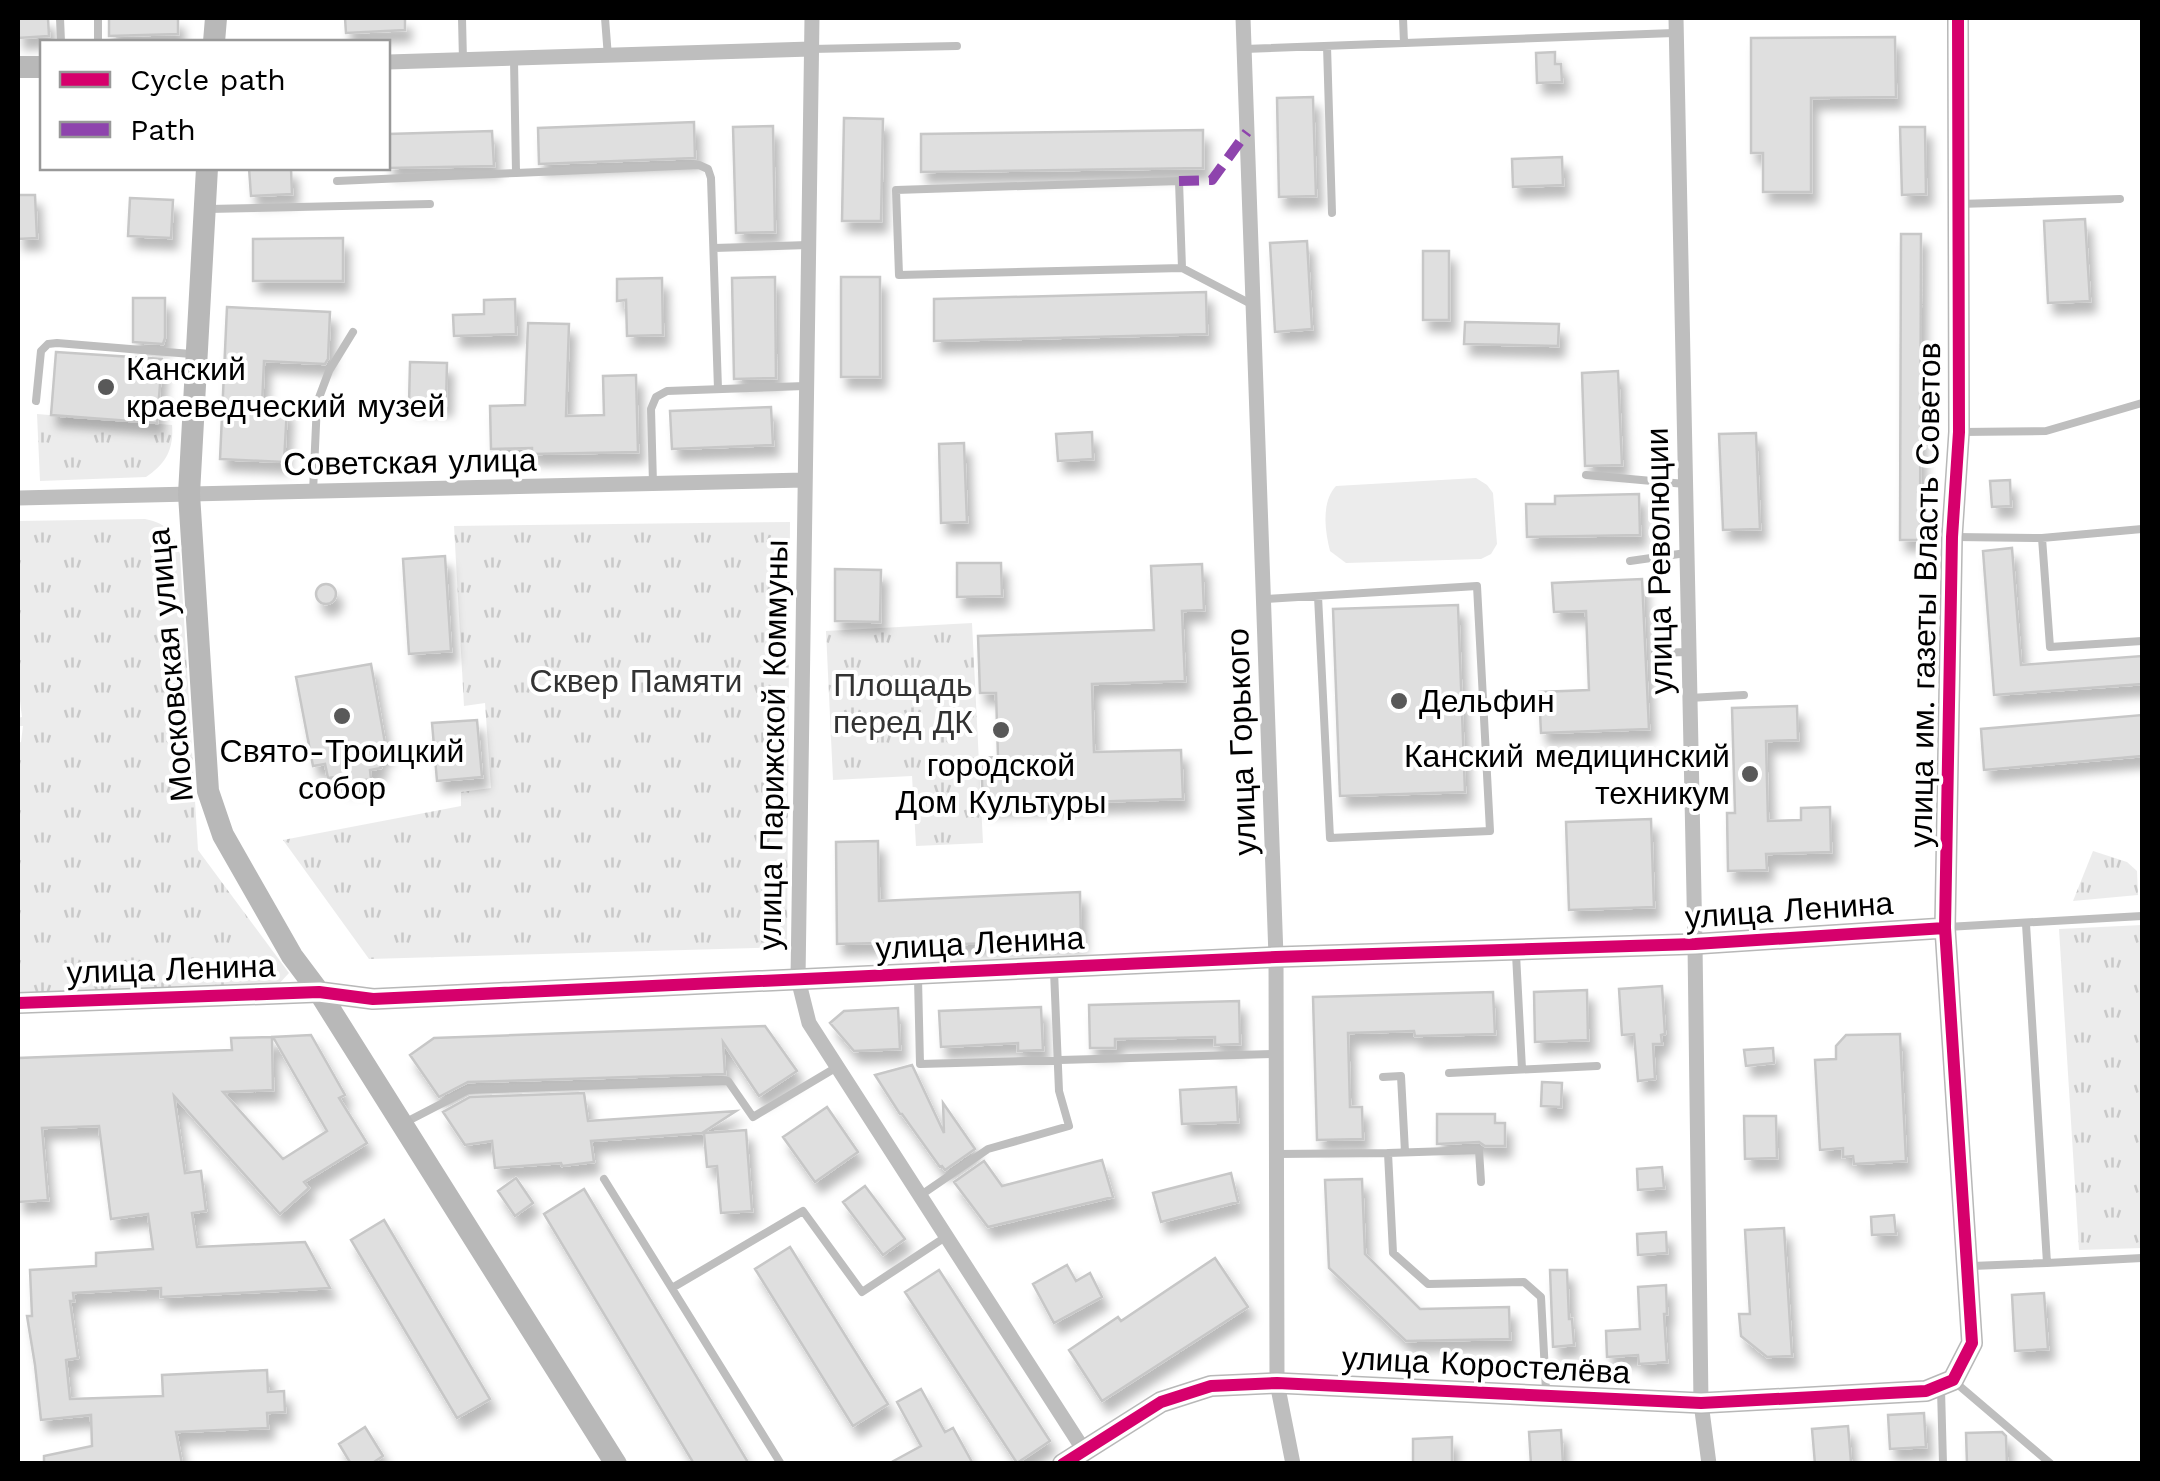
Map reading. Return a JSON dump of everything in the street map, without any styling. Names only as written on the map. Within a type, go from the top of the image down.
[{"type":"street","name":"улица Парижской Коммуны","points":[[812,18],[798,979],[810,1023],[1084,1452]]},
{"type":"street","name":"улица Горького","points":[[1243,18],[1276,956],[1278,1384],[1292,1464]]},
{"type":"street","name":"улица им. газеты Власть Советов","points":[[1940,1385],[1972,1343],[1945,928],[1952,537],[1959,432],[1958,18]]},
{"type":"street","name":"улица Революции","points":[[1677,25],[1701,1403],[1708,1464]]},
{"type":"street","points":[[390,62],[811,49]]},
{"type":"street","name":"Московская улица","points":[[206,170],[189,494],[208,791],[222,834],[292,956],[480,1244],[616,1464]]},
{"type":"street","name":"Советская улица","points":[[18,498],[804,480]]},
{"type":"street","name":"улица Ленина","points":[[18,1003],[319,992],[372,998],[1276,956],[1695,944],[1945,928]]},
{"type":"street","name":"улица Коростелёва","points":[[1063,1464],[1160,1402],[1211,1386],[1278,1384],[1701,1403],[1940,1385]]},
{"type":"lane","points":[[462,18],[463,61]]},
{"type":"lane","points":[[606,18],[608,56]]},
{"type":"lane","points":[[1402,18],[1404,43]]},
{"type":"lane","points":[[1244,49],[1677,25]]},
{"type":"lane","points":[[811,49],[957,46]]},
{"type":"lane","points":[[1327,46],[1332,213]]},
{"type":"lane","points":[[514,60],[516,173]]},
{"type":"lane","points":[[337,181],[699,165],[708,169],[718,389]]},
{"type":"lane","points":[[1182,268],[1179,182],[896,190],[899,274],[1182,268],[1253,305]]},
{"type":"lane","points":[[1959,204],[2120,199]]},
{"type":"lane","points":[[204,210],[430,204]]},
{"type":"lane","points":[[714,248],[808,246]]},
{"type":"lane","points":[[313,492],[317,404],[329,372],[353,332]]},
{"type":"lane","points":[[36,401],[41,351],[48,344],[196,354]]},
{"type":"lane","points":[[653,484],[651,409],[656,397],[667,391],[805,386]]},
{"type":"lane","points":[[1959,432],[2046,431],[2142,404]]},
{"type":"lane","points":[[1586,476],[1685,484]]},
{"type":"lane","points":[[1952,537],[2042,538],[2142,529]]},
{"type":"lane","points":[[2042,538],[2050,647],[2142,640]]},
{"type":"lane","points":[[1630,561],[1686,553]]},
{"type":"lane","points":[[1264,600],[1318,596],[1477,586],[1490,831],[1330,838],[1318,596]]},
{"type":"lane","points":[[1654,653],[1688,652]]},
{"type":"lane","points":[[1689,698],[1744,695]]},
{"type":"lane","points":[[1945,928],[2142,916]]},
{"type":"lane","points":[[2026,924],[2047,1262]]},
{"type":"lane","points":[[1516,950],[1522,1069]]},
{"type":"lane","points":[[921,1195],[988,1148],[1068,1126],[1059,1092],[1054,967]]},
{"type":"lane","points":[[918,974],[920,1064],[1276,1054]]},
{"type":"lane","points":[[1449,1073],[1597,1066]]},
{"type":"lane","points":[[401,1124],[468,1090],[728,1082],[754,1116],[837,1067]]},
{"type":"lane","points":[[1384,1077],[1402,1076],[1405,1152]]},
{"type":"lane","points":[[1276,1154],[1478,1150],[1481,1182]]},
{"type":"lane","points":[[1388,1153],[1393,1254],[1428,1284],[1524,1282],[1541,1297],[1546,1396]]},
{"type":"lane","points":[[604,1178],[781,1464]]},
{"type":"lane","points":[[672,1288],[803,1211],[862,1292],[947,1236]]},
{"type":"lane","points":[[1967,1267],[2142,1258]]},
{"type":"lane","points":[[1940,1385],[1943,1464]]},
{"type":"lane","points":[[1940,1385],[2051,1464]]},
{"type":"green space","points":[[37,414],[172,425],[172,441],[164,461],[146,477],[40,481]]},
{"type":"green space","points":[[1476,478],[1493,493],[1497,544],[1491,554],[1481,559],[1346,563],[1330,551],[1326,508],[1336,486]]},
{"type":"green space","points":[[145,519],[168,530],[180,554],[198,850],[289,973],[277,986],[18,996],[18,743],[23,726],[18,726],[18,718],[22,717],[18,701],[18,521]]},
{"type":"green space","name":"Сквер Памяти","points":[[790,522],[787,947],[369,959],[283,840],[461,806],[461,792],[491,788],[485,703],[464,706],[454,526]]},
{"type":"green space","name":"Площадь перед ДК","points":[[972,623],[983,843],[916,846],[912,776],[833,780],[826,631]]},
{"type":"green space","points":[[2093,851],[2127,862],[2137,871],[2138,895],[2073,901]]},
{"type":"green space","points":[[2142,925],[2142,1248],[2079,1250],[2059,929]]},
{"type":"building","points":[[18,18],[48,18],[49,36],[18,38]]},
{"type":"building","points":[[109,18],[178,18],[178,34],[109,36]]},
{"type":"building","points":[[345,18],[405,18],[405,30],[346,33]]},
{"type":"building","points":[[1895,37],[1896,97],[1811,98],[1811,192],[1763,192],[1763,153],[1751,153],[1751,38]]},
{"type":"building","points":[[1555,52],[1555,64],[1561,64],[1562,82],[1537,83],[1536,53]]},
{"type":"building","points":[[1313,97],[1316,196],[1279,197],[1277,98]]},
{"type":"building","points":[[844,118],[883,119],[881,221],[842,221]]},
{"type":"building","points":[[694,122],[695,158],[539,164],[538,128]]},
{"type":"building","points":[[773,126],[775,232],[736,233],[733,127]]},
{"type":"building","points":[[1900,127],[1925,127],[1926,194],[1902,195]]},
{"type":"building","points":[[1203,130],[1203,168],[921,172],[921,134]]},
{"type":"building","points":[[492,131],[494,166],[390,168],[390,134]]},
{"type":"building","points":[[1562,157],[1563,185],[1513,187],[1512,159]]},
{"type":"building","points":[[249,170],[291,170],[292,194],[251,196]]},
{"type":"building","points":[[18,195],[35,195],[37,238],[18,239]]},
{"type":"building","points":[[130,198],[173,200],[171,238],[128,236]]},
{"type":"building","points":[[2085,219],[2090,301],[2048,303],[2044,221]]},
{"type":"building","points":[[1901,234],[1921,234],[1920,540],[1900,540]]},
{"type":"building","points":[[343,238],[343,281],[253,281],[253,239]]},
{"type":"building","points":[[1307,241],[1312,329],[1275,332],[1270,243]]},
{"type":"building","points":[[1423,251],[1449,251],[1449,320],[1423,320]]},
{"type":"building","points":[[775,277],[776,378],[734,379],[732,278]]},
{"type":"building","points":[[841,277],[880,277],[880,377],[841,377]]},
{"type":"building","points":[[662,278],[663,335],[627,336],[626,300],[617,301],[617,279]]},
{"type":"building","points":[[1206,292],[1207,334],[934,341],[934,299]]},
{"type":"building","points":[[133,298],[165,298],[163,344],[133,342]]},
{"type":"building","points":[[515,299],[516,334],[454,336],[453,315],[484,314],[484,300]]},
{"type":"building","points":[[227,307],[330,312],[325,364],[264,361],[262,406],[287,408],[284,462],[220,459]]},
{"type":"building","points":[[1465,322],[1559,324],[1558,346],[1464,344]]},
{"type":"building","points":[[528,323],[569,324],[566,416],[604,415],[603,376],[636,375],[638,452],[532,454],[532,448],[491,449],[490,406],[525,405]]},
{"type":"building","name":"Канский краеведческий музей","points":[[56,352],[162,359],[157,423],[51,415]]},
{"type":"building","points":[[410,362],[447,363],[446,405],[409,404]]},
{"type":"building","points":[[1618,371],[1622,465],[1585,466],[1582,373]]},
{"type":"building","points":[[771,407],[773,445],[672,449],[670,411]]},
{"type":"building","points":[[1092,432],[1093,459],[1058,461],[1056,434]]},
{"type":"building","points":[[1756,433],[1760,529],[1723,530],[1719,434]]},
{"type":"building","points":[[964,443],[967,522],[941,523],[939,444]]},
{"type":"building","points":[[2010,480],[2011,506],[1992,507],[1990,481]]},
{"type":"building","points":[[1639,494],[1640,535],[1527,537],[1526,504],[1555,504],[1555,496]]},
{"type":"building","points":[[2012,548],[2021,665],[2142,656],[2142,684],[1994,695],[1983,551]]},
{"type":"building","points":[[445,556],[451,651],[409,654],[403,559]]},
{"type":"building","points":[[957,563],[1001,563],[1002,596],[957,597]]},
{"type":"building","name":"городской Дом Культуры","points":[[1202,564],[1204,610],[1182,611],[1185,681],[1092,684],[1094,752],[1181,750],[1183,799],[983,805],[981,758],[998,757],[996,693],[980,693],[978,636],[1154,630],[1151,566]]},
{"type":"building","points":[[835,569],[881,570],[880,622],[835,621]]},
{"type":"building","points":[[1642,579],[1649,729],[1541,733],[1539,692],[1589,690],[1586,611],[1554,612],[1552,583]]},
{"type":"building","points":[[326,584],[336,594],[326,604],[316,594]]},
{"type":"building","name":"Дельфин","points":[[1458,605],[1465,792],[1340,796],[1333,609]]},
{"type":"building","name":"Свято-Троицкий собор","points":[[371,664],[387,754],[378,756],[381,768],[370,770],[371,779],[345,784],[344,776],[328,778],[325,764],[313,766],[296,677]]},
{"type":"building","name":"Канский медицинский техникум","points":[[1797,706],[1798,740],[1766,741],[1768,821],[1801,820],[1801,808],[1830,807],[1831,852],[1766,854],[1767,870],[1728,871],[1727,813],[1735,813],[1732,708]]},
{"type":"building","points":[[2142,715],[2142,756],[1984,770],[1981,729]]},
{"type":"building","points":[[477,720],[482,777],[437,781],[432,723]]},
{"type":"building","points":[[1651,819],[1654,907],[1569,910],[1566,822]]},
{"type":"building","points":[[878,841],[879,901],[1080,892],[1081,941],[837,944],[836,842]]},
{"type":"building","points":[[1662,986],[1665,1034],[1661,1035],[1662,1044],[1653,1044],[1655,1079],[1638,1081],[1634,1034],[1622,1035],[1619,989]]},
{"type":"building","points":[[1587,990],[1588,1040],[1535,1042],[1534,992]]},
{"type":"building","points":[[1493,992],[1495,1034],[1348,1033],[1350,1107],[1362,1107],[1363,1139],[1317,1140],[1313,997]]},
{"type":"building","points":[[1239,1001],[1240,1044],[1215,1045],[1215,1037],[1115,1039],[1115,1048],[1090,1048],[1089,1005]]},
{"type":"building","points":[[1041,1007],[1043,1050],[1018,1051],[1018,1043],[941,1047],[939,1011]]},
{"type":"building","points":[[898,1008],[900,1049],[854,1051],[830,1023],[844,1011]]},
{"type":"building","points":[[765,1026],[797,1071],[759,1096],[723,1042],[725,1074],[468,1082],[439,1097],[410,1055],[434,1038]]},
{"type":"building","points":[[1900,1034],[1906,1161],[1854,1164],[1853,1156],[1843,1157],[1843,1148],[1820,1150],[1815,1060],[1836,1059],[1836,1046],[1846,1035]]},
{"type":"building","points":[[311,1035],[345,1095],[339,1098],[367,1143],[304,1182],[309,1188],[280,1214],[174,1096],[185,1173],[201,1171],[206,1211],[192,1213],[197,1247],[305,1242],[330,1288],[161,1297],[161,1288],[73,1293],[74,1301],[70,1301],[78,1358],[66,1360],[70,1399],[163,1396],[162,1375],[267,1370],[268,1392],[284,1391],[285,1412],[267,1413],[268,1428],[176,1432],[182,1464],[44,1464],[44,1456],[92,1446],[91,1415],[41,1420],[27,1316],[32,1316],[30,1270],[96,1266],[96,1253],[153,1249],[148,1214],[111,1219],[99,1126],[42,1128],[48,1200],[18,1202],[18,1058],[232,1050],[231,1038],[272,1037],[273,1090],[223,1092],[283,1159],[327,1131],[273,1037]]},
{"type":"building","points":[[1773,1048],[1774,1063],[1746,1066],[1744,1050]]},
{"type":"building","points":[[912,1065],[944,1133],[943,1103],[975,1149],[945,1170],[900,1114],[875,1075]]},
{"type":"building","points":[[1542,1082],[1562,1083],[1561,1107],[1541,1106]]},
{"type":"building","points":[[1236,1087],[1238,1122],[1182,1124],[1180,1090]]},
{"type":"building","points":[[584,1093],[588,1121],[736,1111],[702,1133],[591,1141],[594,1162],[495,1168],[492,1141],[465,1145],[443,1112],[470,1097]]},
{"type":"building","points":[[827,1107],[858,1152],[815,1182],[783,1137]]},
{"type":"building","points":[[1437,1114],[1495,1114],[1495,1123],[1505,1123],[1505,1146],[1485,1146],[1479,1142],[1437,1144]]},
{"type":"building","points":[[1744,1116],[1776,1116],[1777,1158],[1745,1159]]},
{"type":"building","points":[[746,1130],[752,1211],[721,1213],[717,1166],[707,1167],[704,1133]]},
{"type":"building","points":[[1102,1160],[1113,1197],[988,1227],[954,1182],[984,1161],[1002,1186]]},
{"type":"building","points":[[1662,1167],[1664,1188],[1638,1190],[1637,1169]]},
{"type":"building","points":[[1231,1173],[1238,1202],[1161,1222],[1153,1193]]},
{"type":"building","points":[[516,1178],[533,1203],[515,1216],[498,1191]]},
{"type":"building","points":[[1362,1179],[1365,1254],[1420,1309],[1509,1307],[1510,1339],[1406,1341],[1329,1268],[1325,1180]]},
{"type":"building","points":[[865,1186],[905,1239],[883,1255],[843,1202]]},
{"type":"building","points":[[584,1189],[749,1464],[694,1464],[544,1214]]},
{"type":"building","points":[[1894,1215],[1896,1234],[1872,1235],[1871,1217]]},
{"type":"building","points":[[384,1220],[490,1399],[457,1418],[351,1240]]},
{"type":"building","points":[[1784,1228],[1792,1356],[1767,1357],[1741,1336],[1739,1314],[1750,1314],[1745,1230]]},
{"type":"building","points":[[1666,1232],[1667,1253],[1638,1255],[1637,1234]]},
{"type":"building","points":[[790,1247],[888,1404],[853,1426],[755,1269]]},
{"type":"building","points":[[1215,1258],[1248,1307],[1102,1401],[1069,1350],[1118,1317],[1121,1321]]},
{"type":"building","points":[[1067,1265],[1076,1281],[1090,1273],[1102,1297],[1054,1323],[1033,1284]]},
{"type":"building","points":[[939,1270],[1050,1441],[1017,1463],[905,1292]]},
{"type":"building","points":[[1550,1270],[1567,1270],[1574,1345],[1553,1347]]},
{"type":"building","points":[[1666,1285],[1667,1362],[1639,1364],[1638,1355],[1607,1357],[1606,1331],[1640,1329],[1638,1287]]},
{"type":"building","points":[[2044,1293],[2048,1349],[2015,1351],[2012,1295]]},
{"type":"building","points":[[921,1389],[945,1432],[953,1428],[973,1464],[888,1464],[921,1446],[897,1402]]},
{"type":"building","points":[[1924,1413],[1926,1447],[1890,1449],[1888,1415]]},
{"type":"building","points":[[1848,1426],[1851,1462],[1815,1464],[1812,1429]]},
{"type":"building","points":[[365,1427],[383,1456],[371,1464],[351,1464],[339,1444]]},
{"type":"building","points":[[1561,1430],[1563,1464],[1531,1464],[1529,1432]]},
{"type":"building","points":[[2002,1432],[2006,1436],[2007,1464],[1967,1464],[1966,1433]]},
{"type":"building","points":[[1452,1437],[1452,1464],[1413,1464],[1413,1439]]},
{"type":"marked path","points":[[1179,181],[1212,180],[1247,132]]},
{"type":"cycle path","points":[[1063,1464],[1161,1402],[1211,1386],[1277,1383],[1701,1403],[1926,1391],[1953,1380],[1972,1343],[1945,928],[1952,537],[1959,432],[1958,18]]},
{"type":"cycle path","points":[[18,1003],[319,992],[373,999],[1276,957],[1695,944],[1945,928]]},
{"type":"place","name":"Канский краеведческий музей","points":[[106,387]]},
{"type":"place","name":"Дельфин","points":[[1399,701]]},
{"type":"place","name":"Свято-Троицкий собор","points":[[342,716]]},
{"type":"place","name":"городской Дом Культуры","points":[[1001,730]]},
{"type":"place","name":"Канский медицинский техникум","points":[[1750,774]]}]
